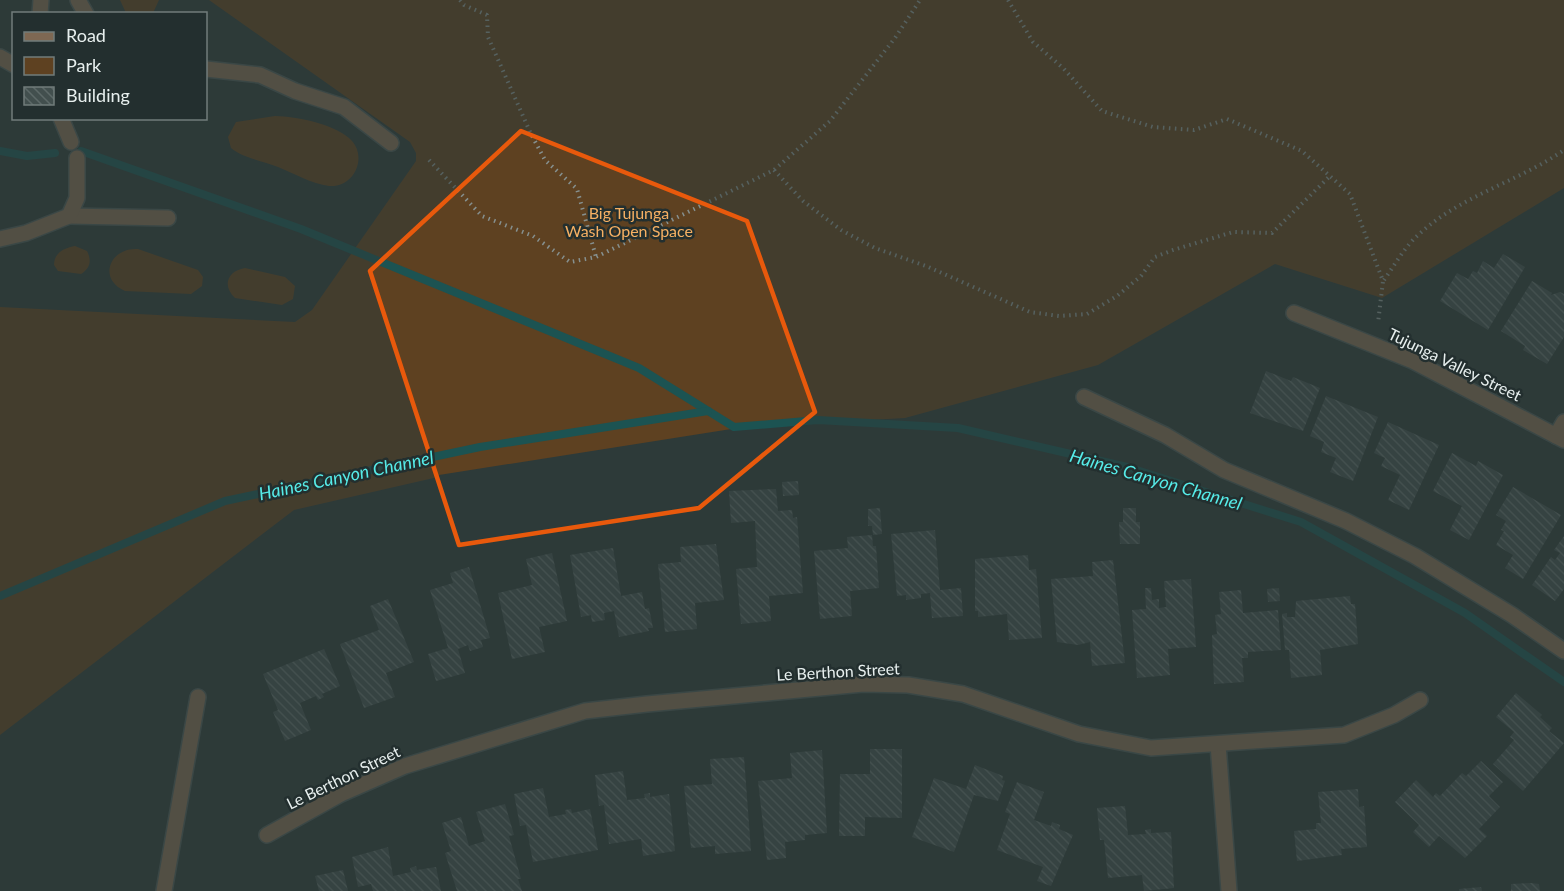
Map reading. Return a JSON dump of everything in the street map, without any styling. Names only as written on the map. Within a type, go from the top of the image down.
[{"type":"street","points":[[207,69],[260,75],[295,91],[344,107],[391,143]]},
{"type":"street","points":[[62,120],[71,142]]},
{"type":"street","points":[[69,216],[77,198],[77,158]]},
{"type":"street","points":[[0,239],[69,216],[168,218]]},
{"type":"street","name":"Tujunga Valley Street","points":[[1294,313],[1413,361],[1562,433]]},
{"type":"street","points":[[1084,397],[1165,435],[1224,470],[1346,521],[1415,556],[1512,615],[1564,651]]},
{"type":"street","name":"Le Berthon Street","points":[[267,835],[342,794],[405,766],[585,711],[863,684],[908,685],[963,694],[1079,734],[1151,748],[1344,735],[1394,715],[1420,700]]},
{"type":"street","points":[[164,891],[198,697]]},
{"type":"street","points":[[1218,744],[1229,891]]},
{"type":"path","points":[[460,0],[464,5],[487,15],[488,37],[531,134],[545,160],[577,189],[596,257]]},
{"type":"path","points":[[429,160],[482,216],[533,236],[570,262],[596,257],[774,170],[831,121],[895,38],[920,0]]},
{"type":"path","points":[[1008,0],[1033,42],[1064,69],[1102,111],[1153,127],[1194,130],[1227,119],[1302,151],[1350,194],[1383,281]]},
{"type":"path","points":[[1374,344],[1383,281],[1416,236],[1462,203],[1545,163],[1564,150]]},
{"type":"path","points":[[774,170],[803,201],[841,230],[875,248],[926,266],[1030,312],[1059,316],[1087,314],[1117,296],[1140,276],[1155,257],[1233,232],[1272,233],[1329,176]]},
{"type":"highlighted area","points":[[521,131],[747,221],[815,412],[699,508],[459,545],[370,271]]},
{"type":"green space","points":[[120,0],[159,0],[153,12],[126,12]]},
{"type":"green space","name":"Big Tujunga Wash Open Space","points":[[209,0],[1564,0],[1564,188],[1382,298],[1275,264],[1098,365],[905,418],[744,427],[439,475],[294,510],[0,735],[0,307],[295,322],[312,310],[416,161],[416,153],[410,142]]},
{"type":"green space","points":[[275,116],[314,122],[333,128],[349,138],[358,153],[356,169],[352,176],[346,182],[338,185],[323,185],[247,157],[231,148],[228,137],[236,122]]},
{"type":"green space","points":[[75,246],[87,251],[90,261],[86,269],[81,274],[58,271],[54,261],[58,254],[64,249]]},
{"type":"green space","points":[[138,249],[198,270],[203,277],[202,286],[191,294],[125,291],[116,286],[109,272],[114,258],[128,250]]},
{"type":"green space","points":[[245,268],[285,277],[295,286],[293,299],[282,305],[235,298],[229,289],[228,280],[234,272]]},
{"type":"building","points":[[1503,254],[1525,267],[1488,330],[1440,301],[1457,273],[1468,279],[1473,271],[1477,273],[1483,261],[1494,268]]},
{"type":"building","points":[[1532,281],[1552,293],[1551,295],[1560,292],[1564,294],[1564,337],[1547,364],[1523,350],[1525,346],[1501,331]]},
{"type":"building","points":[[1266,371],[1291,381],[1293,377],[1320,388],[1303,431],[1250,413]]},
{"type":"building","points":[[1326,396],[1378,417],[1353,481],[1330,472],[1336,458],[1321,452],[1324,442],[1310,436]]},
{"type":"building","points":[[1388,422],[1439,445],[1409,510],[1388,500],[1400,475],[1381,466],[1385,458],[1374,453]]},
{"type":"building","points":[[1452,453],[1476,466],[1478,461],[1503,475],[1469,540],[1450,530],[1462,506],[1433,491]]},
{"type":"building","points":[[798,481],[799,495],[783,496],[782,482]]},
{"type":"building","points":[[1513,487],[1561,515],[1523,579],[1505,568],[1513,555],[1496,545],[1504,531],[1501,530],[1506,521],[1496,515]]},
{"type":"building","points":[[776,489],[778,511],[792,510],[793,518],[797,517],[803,593],[769,596],[771,621],[741,624],[736,569],[757,567],[755,521],[731,523],[729,491]]},
{"type":"building","points":[[880,508],[882,534],[873,535],[872,526],[868,526],[868,509]]},
{"type":"building","points":[[1123,508],[1136,508],[1136,522],[1140,522],[1140,544],[1120,544],[1119,522],[1123,522]]},
{"type":"building","points":[[935,530],[940,590],[961,588],[963,616],[932,618],[930,593],[921,594],[921,598],[906,600],[906,595],[897,596],[891,534]]},
{"type":"building","points":[[872,535],[873,546],[876,546],[879,588],[850,591],[852,616],[820,619],[814,551],[848,548],[847,537]]},
{"type":"building","points":[[1564,536],[1564,589],[1555,601],[1532,585],[1551,557],[1555,560],[1560,553],[1554,550]]},
{"type":"building","points":[[716,544],[724,600],[695,603],[697,629],[665,632],[658,564],[681,562],[680,547]]},
{"type":"building","points":[[613,548],[621,596],[642,592],[645,609],[649,608],[653,628],[648,628],[649,631],[619,637],[614,611],[604,613],[605,620],[592,622],[591,615],[581,617],[570,555]]},
{"type":"building","points":[[552,553],[567,621],[539,627],[545,652],[512,659],[498,593],[532,585],[526,559]]},
{"type":"building","points":[[1028,555],[1029,570],[1036,569],[1042,638],[1009,640],[1007,614],[978,617],[978,611],[975,611],[975,559]]},
{"type":"building","points":[[1113,560],[1125,663],[1092,666],[1090,642],[1078,645],[1057,642],[1051,579],[1093,576],[1092,562]]},
{"type":"building","points":[[469,567],[490,638],[481,640],[483,647],[470,651],[468,645],[458,649],[465,673],[436,681],[428,654],[448,648],[430,590],[453,583],[450,573]]},
{"type":"building","points":[[1191,579],[1196,647],[1168,649],[1170,675],[1137,678],[1132,610],[1146,609],[1145,588],[1151,588],[1152,600],[1159,599],[1159,608],[1166,607],[1164,581]]},
{"type":"building","points":[[1279,588],[1280,601],[1268,602],[1267,589]]},
{"type":"building","points":[[1241,590],[1243,613],[1278,610],[1281,650],[1248,652],[1248,658],[1242,658],[1244,682],[1214,684],[1212,635],[1217,634],[1215,615],[1221,614],[1219,592]]},
{"type":"building","points":[[1350,596],[1351,604],[1355,604],[1358,644],[1320,650],[1322,675],[1291,678],[1289,650],[1285,650],[1282,614],[1287,613],[1287,617],[1295,617],[1296,601]]},
{"type":"building","points":[[388,599],[414,662],[386,673],[395,697],[364,708],[340,644],[379,630],[370,606]]},
{"type":"building","points":[[324,649],[340,686],[322,694],[324,697],[318,700],[316,696],[300,703],[311,730],[285,741],[273,712],[278,710],[263,674]]},
{"type":"building","points":[[1516,693],[1542,715],[1540,717],[1552,728],[1549,731],[1564,743],[1523,791],[1493,764],[1514,740],[1510,737],[1514,732],[1496,717]]},
{"type":"building","points":[[870,749],[902,749],[902,818],[865,817],[865,836],[839,836],[840,774],[870,774]]},
{"type":"building","points":[[822,750],[827,833],[805,835],[805,840],[785,842],[786,858],[767,860],[758,781],[792,778],[790,753]]},
{"type":"building","points":[[744,757],[751,851],[715,854],[715,846],[691,848],[684,786],[712,784],[710,759]]},
{"type":"building","points":[[1481,761],[1503,782],[1489,796],[1500,807],[1479,829],[1487,836],[1465,858],[1439,836],[1429,847],[1413,832],[1419,825],[1395,802],[1416,780],[1433,797],[1436,793],[1440,796],[1462,773],[1466,776]]},
{"type":"building","points":[[975,765],[1003,776],[1002,780],[1005,781],[998,801],[974,795],[954,852],[912,837],[934,778],[966,789]]},
{"type":"building","points":[[623,771],[627,800],[645,798],[644,794],[650,793],[650,797],[669,794],[675,851],[643,856],[641,839],[609,844],[604,805],[599,806],[595,775]]},
{"type":"building","points":[[1017,782],[1044,792],[1034,820],[1051,826],[1052,822],[1060,825],[1059,829],[1073,835],[1051,886],[1037,881],[1043,867],[997,850],[1010,814],[1005,812]]},
{"type":"building","points":[[543,788],[549,817],[566,814],[565,810],[571,809],[572,813],[590,809],[598,850],[533,862],[526,825],[520,826],[514,794]]},
{"type":"building","points":[[1358,789],[1359,807],[1364,806],[1367,847],[1341,849],[1342,855],[1297,861],[1294,831],[1316,829],[1316,823],[1321,823],[1318,792]]},
{"type":"building","points":[[505,804],[514,835],[509,836],[522,891],[457,891],[445,853],[451,851],[442,823],[461,817],[469,846],[485,841],[476,812]]},
{"type":"building","points":[[1125,806],[1128,835],[1146,834],[1145,830],[1151,829],[1151,833],[1171,832],[1174,888],[1144,891],[1142,875],[1108,878],[1104,840],[1100,840],[1097,808]]},
{"type":"building","points":[[388,847],[393,876],[411,872],[410,868],[416,866],[417,870],[436,867],[441,891],[373,891],[371,884],[358,887],[352,857]]},
{"type":"building","points":[[343,870],[348,891],[319,891],[315,876]]},
{"type":"building","points":[[1511,884],[1539,884],[1540,891],[1511,891]]},
{"type":"building","points":[[1481,887],[1482,891],[1459,891],[1459,889]]},
{"type":"waterway","name":"Haines Canyon Channel","points":[[0,151],[27,156],[55,153]]},
{"type":"waterway","name":"Haines Canyon Channel","points":[[81,151],[301,229],[639,368],[734,427],[818,420],[958,428],[1127,467],[1301,522],[1465,613],[1564,682]]},
{"type":"waterway","name":"Haines Canyon Channel","points":[[0,596],[225,501],[480,447],[708,411]]}]
